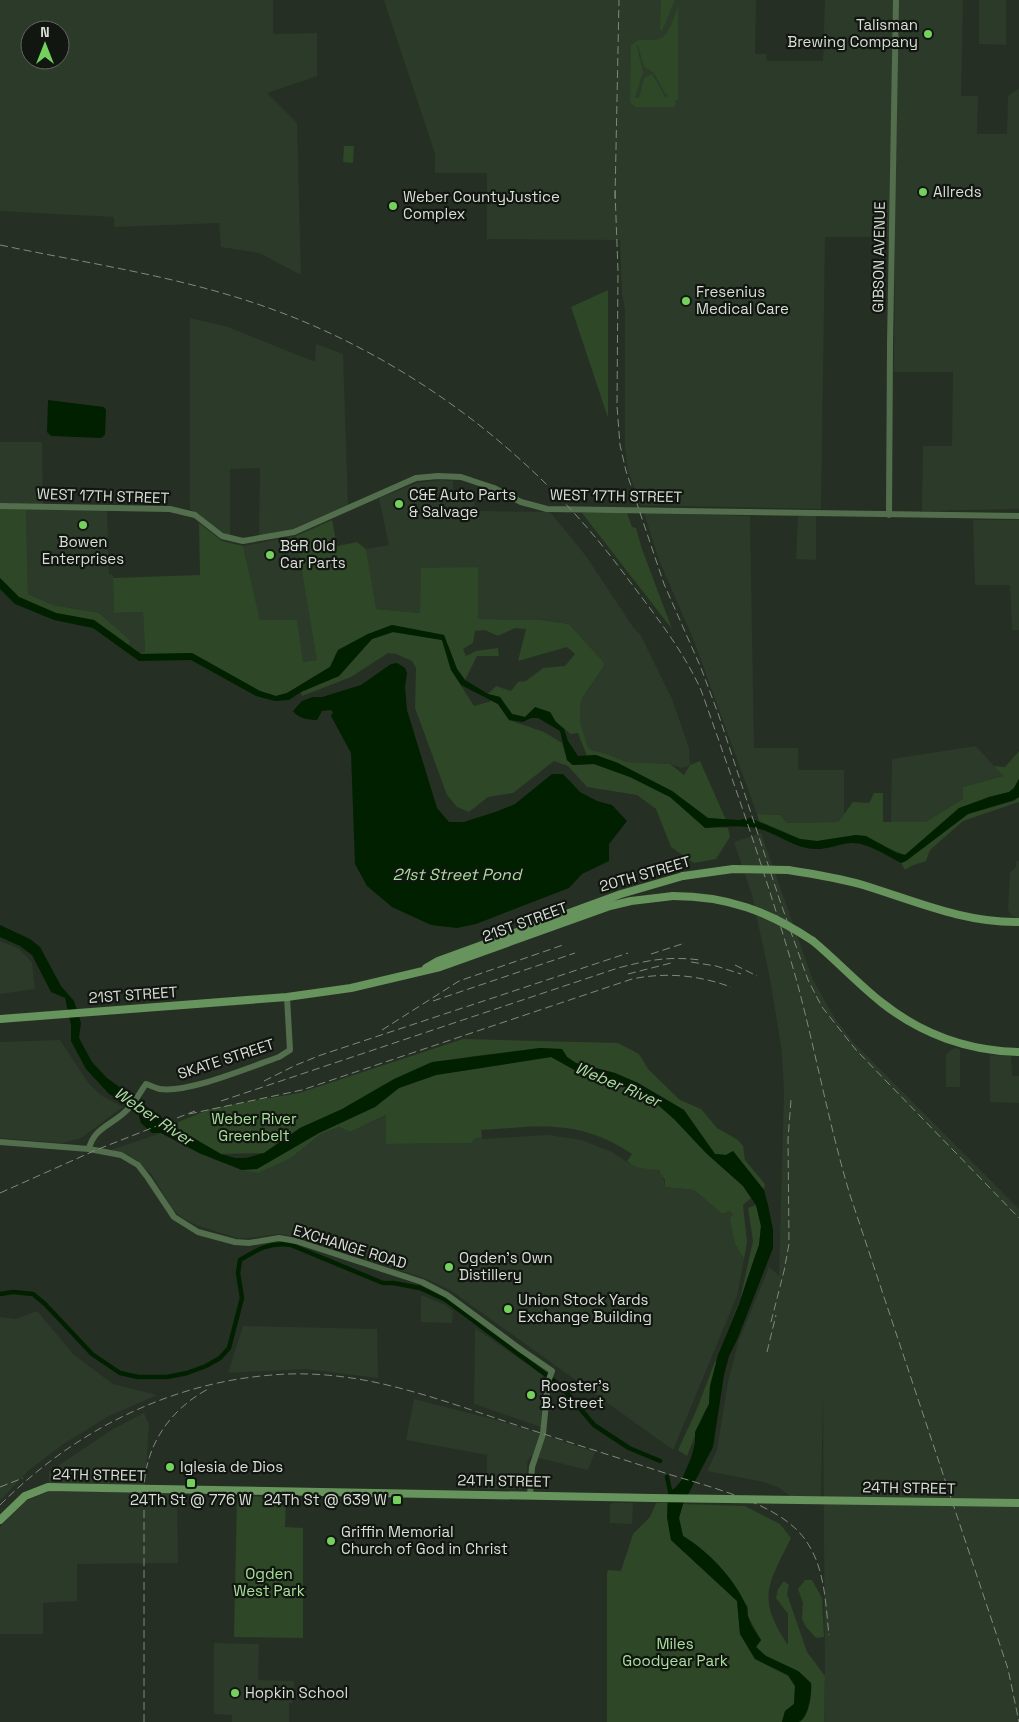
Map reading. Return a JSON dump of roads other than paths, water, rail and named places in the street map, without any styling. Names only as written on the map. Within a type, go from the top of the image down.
[{"type":"main road","name":"20TH STREET","points":[[420,971],[438,961],[621,894],[683,876],[734,869],[788,870],[826,876],[862,885],[963,917],[1019,922]]},
{"type":"main road","name":"21ST STREET","points":[[0,1019],[287,997],[351,988],[440,967],[610,906],[631,901],[673,896],[707,898],[744,906],[779,920],[813,941],[881,1002],[911,1023],[928,1032],[967,1045],[997,1051],[1019,1052]]},
{"type":"main road","name":"20TH STREET","points":[[1003,922],[1006,927],[1019,928]]},
{"type":"main road","name":"24TH STREET","points":[[0,1520],[24,1496],[48,1487],[1019,1503]]},
{"type":"street","name":"GIBSON AVENUE","points":[[889,515],[896,0]]},
{"type":"street","name":"WEST 17TH STREET","points":[[0,506],[170,509],[195,515],[222,536],[243,542],[294,532],[416,478],[438,476],[461,477],[494,488],[521,502],[547,509],[1019,516]]},
{"type":"street","name":"SKATE STREET","points":[[89,1149],[90,1142],[95,1135],[128,1110],[146,1084],[160,1089],[197,1085],[279,1057],[290,1050],[287,997]]},
{"type":"street","name":"EXCHANGE ROAD","points":[[0,1142],[89,1149],[122,1155],[138,1165],[174,1217],[186,1227],[235,1242],[249,1243],[280,1238],[296,1241],[422,1282],[447,1295],[551,1373],[548,1382],[543,1434],[532,1467],[530,1496]]},
{"type":"water","points":[[48,400],[104,407],[106,410],[105,435],[101,438],[51,436],[47,432]]},
{"type":"water","points":[[0,578],[19,597],[56,613],[94,620],[141,654],[192,653],[260,691],[276,696],[287,693],[330,667],[338,650],[368,634],[392,625],[444,635],[457,669],[465,680],[488,694],[500,697],[512,714],[525,717],[535,707],[550,712],[556,722],[564,729],[568,741],[578,756],[596,755],[618,763],[672,791],[708,818],[739,820],[750,818],[800,839],[817,841],[856,835],[866,836],[897,853],[905,855],[959,808],[1009,792],[1014,788],[1019,779],[1019,797],[968,814],[901,863],[877,850],[857,843],[813,849],[793,844],[756,828],[734,826],[705,828],[670,797],[630,777],[594,764],[573,765],[567,760],[560,731],[538,718],[531,718],[523,722],[509,720],[498,704],[461,685],[451,670],[442,640],[393,632],[372,639],[339,676],[301,692],[289,700],[275,701],[256,696],[191,660],[139,661],[93,628],[54,620],[15,604],[0,589]]},
{"type":"water","name":"21st Street Pond","points":[[397,663],[405,668],[407,673],[405,687],[407,710],[437,808],[449,822],[464,822],[515,804],[552,774],[563,774],[580,792],[597,801],[612,805],[627,821],[609,844],[609,861],[582,874],[569,888],[476,924],[457,928],[431,925],[392,907],[367,886],[355,864],[351,753],[331,716],[333,712],[331,710],[322,711],[317,720],[304,718],[293,711],[302,701],[361,685],[391,664]]},
{"type":"water","name":"Weber River","points":[[0,925],[30,939],[40,947],[61,986],[74,1001],[81,1023],[79,1038],[92,1062],[107,1078],[176,1128],[221,1154],[235,1158],[246,1158],[264,1153],[300,1128],[342,1109],[394,1079],[432,1062],[540,1048],[562,1049],[567,1057],[576,1063],[615,1073],[638,1083],[684,1110],[715,1154],[726,1155],[733,1151],[764,1190],[773,1230],[773,1248],[729,1356],[724,1375],[713,1447],[683,1504],[679,1518],[683,1536],[711,1557],[741,1595],[747,1606],[750,1622],[761,1640],[756,1647],[766,1656],[798,1671],[811,1683],[809,1704],[802,1720],[799,1722],[782,1722],[785,1711],[794,1704],[795,1686],[788,1675],[755,1659],[740,1634],[737,1601],[671,1540],[667,1517],[668,1492],[681,1481],[691,1458],[695,1443],[695,1432],[709,1404],[710,1386],[718,1355],[739,1304],[759,1245],[761,1226],[756,1205],[743,1186],[706,1153],[657,1104],[615,1083],[589,1078],[551,1057],[436,1075],[399,1088],[375,1107],[319,1133],[257,1169],[242,1170],[199,1153],[161,1133],[152,1133],[141,1123],[137,1109],[109,1094],[86,1069],[71,1041],[71,1025],[65,998],[51,992],[32,955],[20,946],[0,937]]},
{"type":"waterway","points":[[0,1294],[13,1292],[33,1294],[45,1304],[92,1354],[120,1373],[138,1377],[167,1377],[187,1373],[206,1366],[220,1358],[229,1348],[242,1298],[238,1273],[240,1260],[264,1247],[284,1244],[291,1245],[383,1283],[420,1288],[446,1300],[561,1386],[594,1425],[629,1448],[660,1461]]},
{"type":"waterway","points":[[667,1477],[671,1495]]},
{"type":"railway","points":[[615,198],[619,0]]},
{"type":"railway","points":[[615,191],[618,271],[617,406],[620,445],[626,471],[664,584],[701,668],[719,716],[808,980],[822,1007],[856,1050],[1019,1218]]},
{"type":"railway","points":[[0,245],[152,275],[242,299],[298,319],[351,344],[403,372],[453,405],[500,442],[544,482],[585,525],[664,628],[684,658],[701,690],[763,871],[797,982],[850,1195],[1008,1669],[1019,1722]]},
{"type":"railway","points":[[651,954],[685,943]]},
{"type":"railway","points":[[382,1030],[459,981],[563,945]]},
{"type":"railway","points":[[433,1001],[575,953]]},
{"type":"railway","points":[[264,1081],[321,1055],[628,953]]},
{"type":"railway","points":[[221,1101],[618,968],[659,959],[700,960]]},
{"type":"railway","points":[[691,962],[716,966],[741,974]]},
{"type":"railway","points":[[628,974],[671,963]]},
{"type":"railway","points":[[735,965],[757,976]]},
{"type":"railway","points":[[189,1114],[302,1090],[632,979],[670,975],[694,977],[731,987]]},
{"type":"railway","points":[[771,1322],[789,1244],[788,1139],[791,1100]]},
{"type":"railway","points":[[177,1118],[195,1111]]},
{"type":"railway","points":[[0,1193],[96,1150],[172,1120]]},
{"type":"railway","points":[[767,1352],[776,1315]]},
{"type":"railway","points":[[0,1505],[28,1479],[59,1455],[91,1434],[159,1400],[196,1388],[233,1380],[272,1375],[309,1374],[357,1379],[414,1392],[459,1406],[718,1489],[770,1511],[797,1530],[813,1553],[822,1580],[829,1635]]},
{"type":"railway","points":[[144,1722],[144,1489],[149,1457],[155,1443],[172,1417],[196,1396],[210,1388]]},
{"type":"railway","points":[[0,1487],[23,1478]]},
{"type":"place","name":"Talisman Brewing Company","points":[[928,34]]},
{"type":"place","name":"Allreds","points":[[923,192]]},
{"type":"place","name":"Weber CountyJustice Complex","points":[[393,206]]},
{"type":"place","name":"Fresenius Medical Care","points":[[686,301]]},
{"type":"place","name":"C&E Auto Parts & Salvage","points":[[399,504]]},
{"type":"place","name":"Bowen Enterprises","points":[[83,525]]},
{"type":"place","name":"B&R Old Car Parts","points":[[270,555]]},
{"type":"place","name":"Ogden's Own Distillery","points":[[449,1267]]},
{"type":"place","name":"Union Stock Yards Exchange Building","points":[[508,1309]]},
{"type":"place","name":"Rooster's B. Street","points":[[531,1395]]},
{"type":"place","name":"Iglesia de Dios","points":[[170,1467]]},
{"type":"place","name":"24Th St @ 776 W","points":[[191,1483]]},
{"type":"place","name":"24Th St @ 639 W","points":[[397,1500]]},
{"type":"place","name":"Griffin Memorial Church of God in Christ","points":[[331,1541]]},
{"type":"place","name":"Hopkin School","points":[[235,1693]]},
{"type":"park label","name":"Weber River Greenbelt","points":[[254,1128]]},
{"type":"park label","name":"Ogden West Park","points":[[269,1582]]},
{"type":"park label","name":"Miles Goodyear Park","points":[[675,1652]]}]
